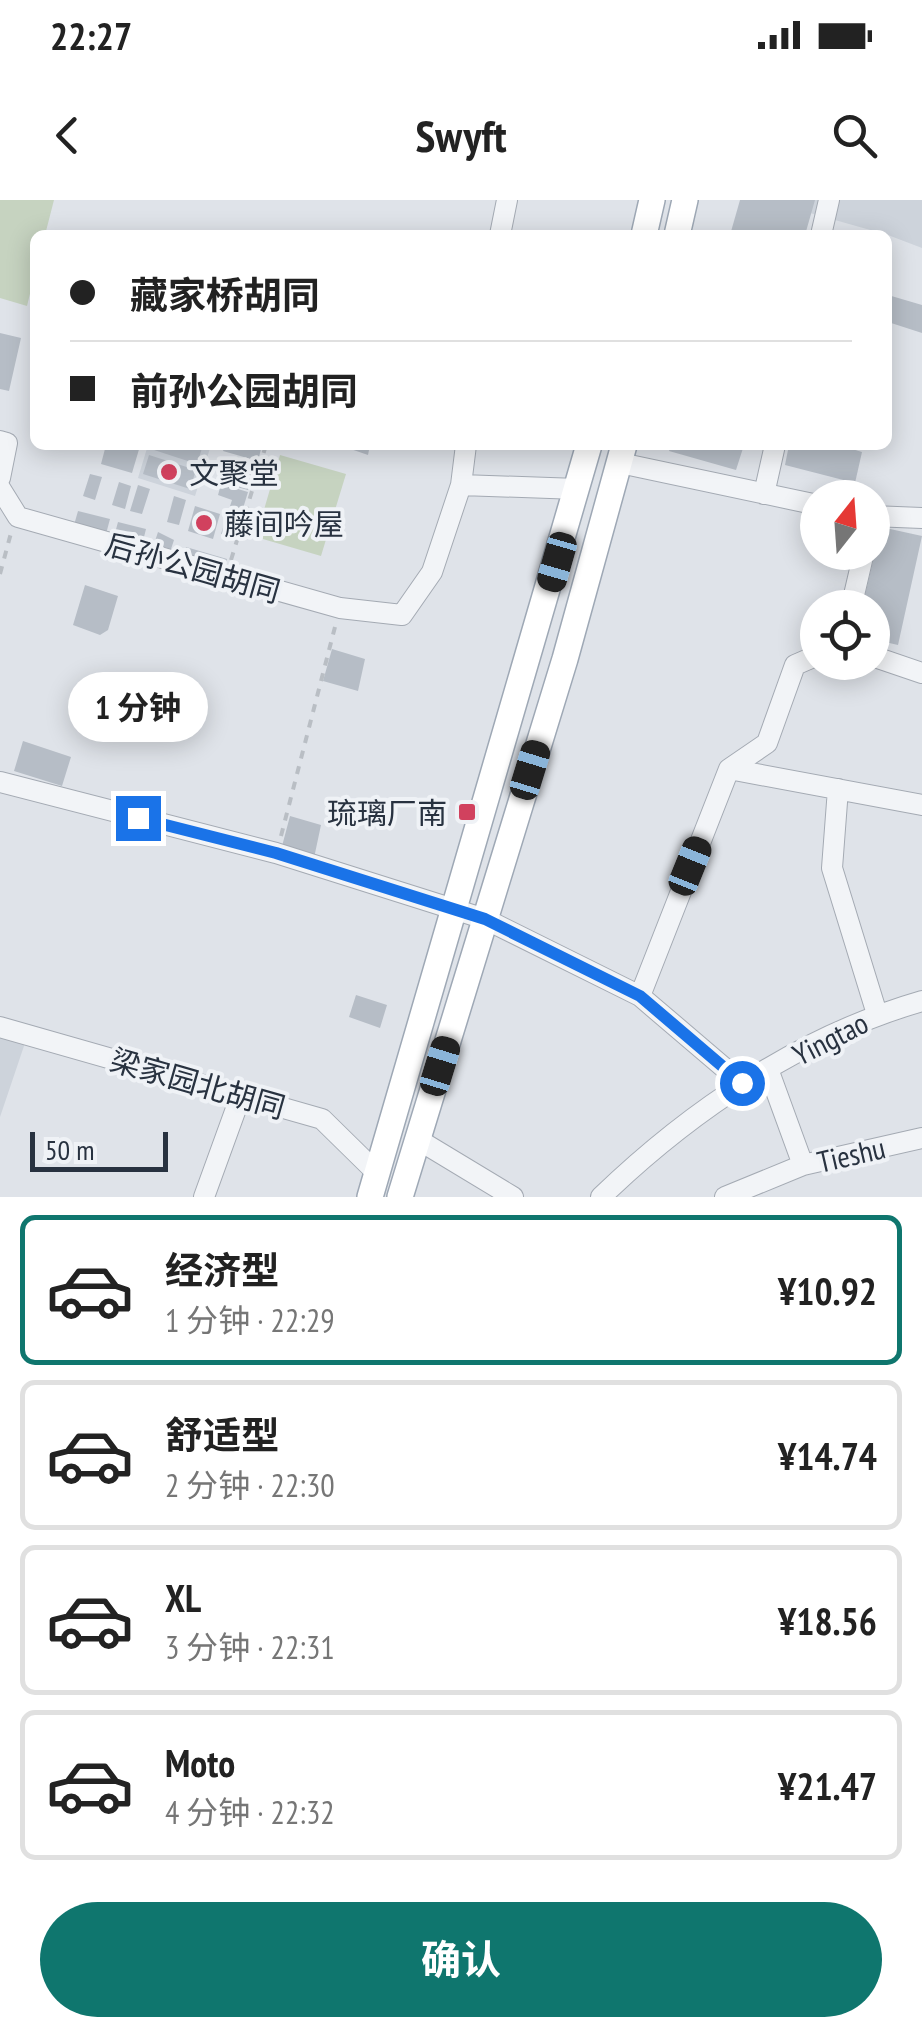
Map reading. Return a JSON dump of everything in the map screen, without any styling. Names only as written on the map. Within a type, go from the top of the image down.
[{"type":"main road","points":[[645,230],[652,200]]},
{"type":"main road","points":[[677,230],[685,200]]},
{"type":"main road","points":[[374,1185],[587,450]]},
{"type":"main road","points":[[400,1197],[564,659],[622,454]]},
{"type":"street","points":[[501,230],[507,200]]},
{"type":"street","points":[[822,230],[828,200]]},
{"type":"street","points":[[0,441],[7,443],[0,478]]},
{"type":"street","points":[[465,450],[461,484],[578,490]]},
{"type":"street","points":[[764,494],[773,450]]},
{"type":"street","points":[[622,454],[800,501]]},
{"type":"street","name":"后孙公园胡同","points":[[16,514],[340,608],[402,616],[432,572],[461,484]]},
{"type":"street","points":[[0,488],[16,514]]},
{"type":"street","points":[[890,518],[922,518]]},
{"type":"street","points":[[890,662],[922,672]]},
{"type":"street","points":[[640,996],[729,769],[766,744],[794,665],[800,663]]},
{"type":"street","points":[[729,769],[922,805]]},
{"type":"street","points":[[0,782],[276,853],[485,919],[640,996],[742,1083]]},
{"type":"street","points":[[838,789],[832,868],[877,1014]]},
{"type":"street","name":"Yingtao","points":[[602,1197],[646,1154],[742,1083],[877,1014],[922,1000]]},
{"type":"street","name":"梁家园北胡同","points":[[0,1027],[322,1119],[374,1185]]},
{"type":"street","points":[[768,1070],[803,1165]]},
{"type":"street","points":[[204,1197],[241,1094]]},
{"type":"street","name":"Tieshu","points":[[724,1197],[803,1165],[922,1138]]},
{"type":"street","points":[[417,1140],[512,1197]]},
{"type":"path","points":[[226,577],[264,450]]},
{"type":"path","points":[[0,574],[16,514]]},
{"type":"path","points":[[276,853],[340,608]]},
{"type":"shaded area","points":[[764,200],[922,200],[922,248],[892,237],[892,230],[870,230]]},
{"type":"shaded area","points":[[146,450],[209,450],[195,496],[138,478]]},
{"type":"shaded area","points":[[0,1036],[25,1043],[0,1117]]},
{"type":"green space","points":[[0,200],[54,200],[46,230],[30,230],[27,306],[0,298]]},
{"type":"green space","points":[[280,455],[346,474],[321,556],[256,537]]},
{"type":"building","points":[[740,200],[815,200],[806,230],[731,230]]},
{"type":"building","points":[[892,296],[922,305],[922,333],[892,323]]},
{"type":"building","points":[[0,333],[21,338],[9,391],[0,389]]},
{"type":"building","points":[[105,450],[139,450],[132,473],[101,464]]},
{"type":"building","points":[[154,450],[201,450],[197,464]]},
{"type":"building","points":[[223,450],[261,450],[258,461]]},
{"type":"building","points":[[669,450],[742,450],[736,470]]},
{"type":"building","points":[[788,450],[862,452],[856,480],[785,465]]},
{"type":"building","name":"文聚堂","points":[[149,455],[196,470],[190,489],[143,474]]},
{"type":"building","points":[[244,461],[256,465],[248,490],[237,487]]},
{"type":"building","points":[[90,474],[102,477],[95,500],[83,496]]},
{"type":"building","points":[[119,482],[131,486],[125,509],[112,505]]},
{"type":"building","points":[[221,484],[248,492],[234,538],[221,534],[232,500],[218,495]]},
{"type":"building","points":[[138,485],[150,489],[142,514],[130,511]]},
{"type":"building","points":[[174,496],[186,500],[179,525],[167,522]]},
{"type":"building","name":"藤间吟屋","points":[[195,506],[220,514],[213,539],[188,531]]},
{"type":"building","points":[[78,511],[110,519],[106,534],[74,525]]},
{"type":"building","points":[[118,522],[146,529],[143,541],[115,533]]},
{"type":"building","points":[[890,529],[922,536],[898,645],[890,643],[890,590],[866,590],[871,570],[890,570]]},
{"type":"building","points":[[158,532],[174,540],[171,549],[154,544]]},
{"type":"building","points":[[186,547],[227,559],[225,568],[183,556]]},
{"type":"building","points":[[85,585],[118,596],[108,630],[100,635],[73,625]]},
{"type":"building","points":[[332,649],[365,659],[358,691],[323,681]]},
{"type":"building","points":[[23,741],[71,757],[62,786],[14,771]]},
{"type":"building","points":[[290,816],[321,825],[314,858],[281,850]]},
{"type":"building","points":[[356,995],[387,1005],[380,1028],[349,1017]]},
{"type":"place","name":"文聚堂","points":[[169,472]]},
{"type":"place","name":"藤间吟屋","points":[[204,523]]},
{"type":"place","name":"琉璃厂南","points":[[467,812]]},
{"type":"route","points":[[138,818],[276,853],[485,919],[640,996],[742,1083]]}]
